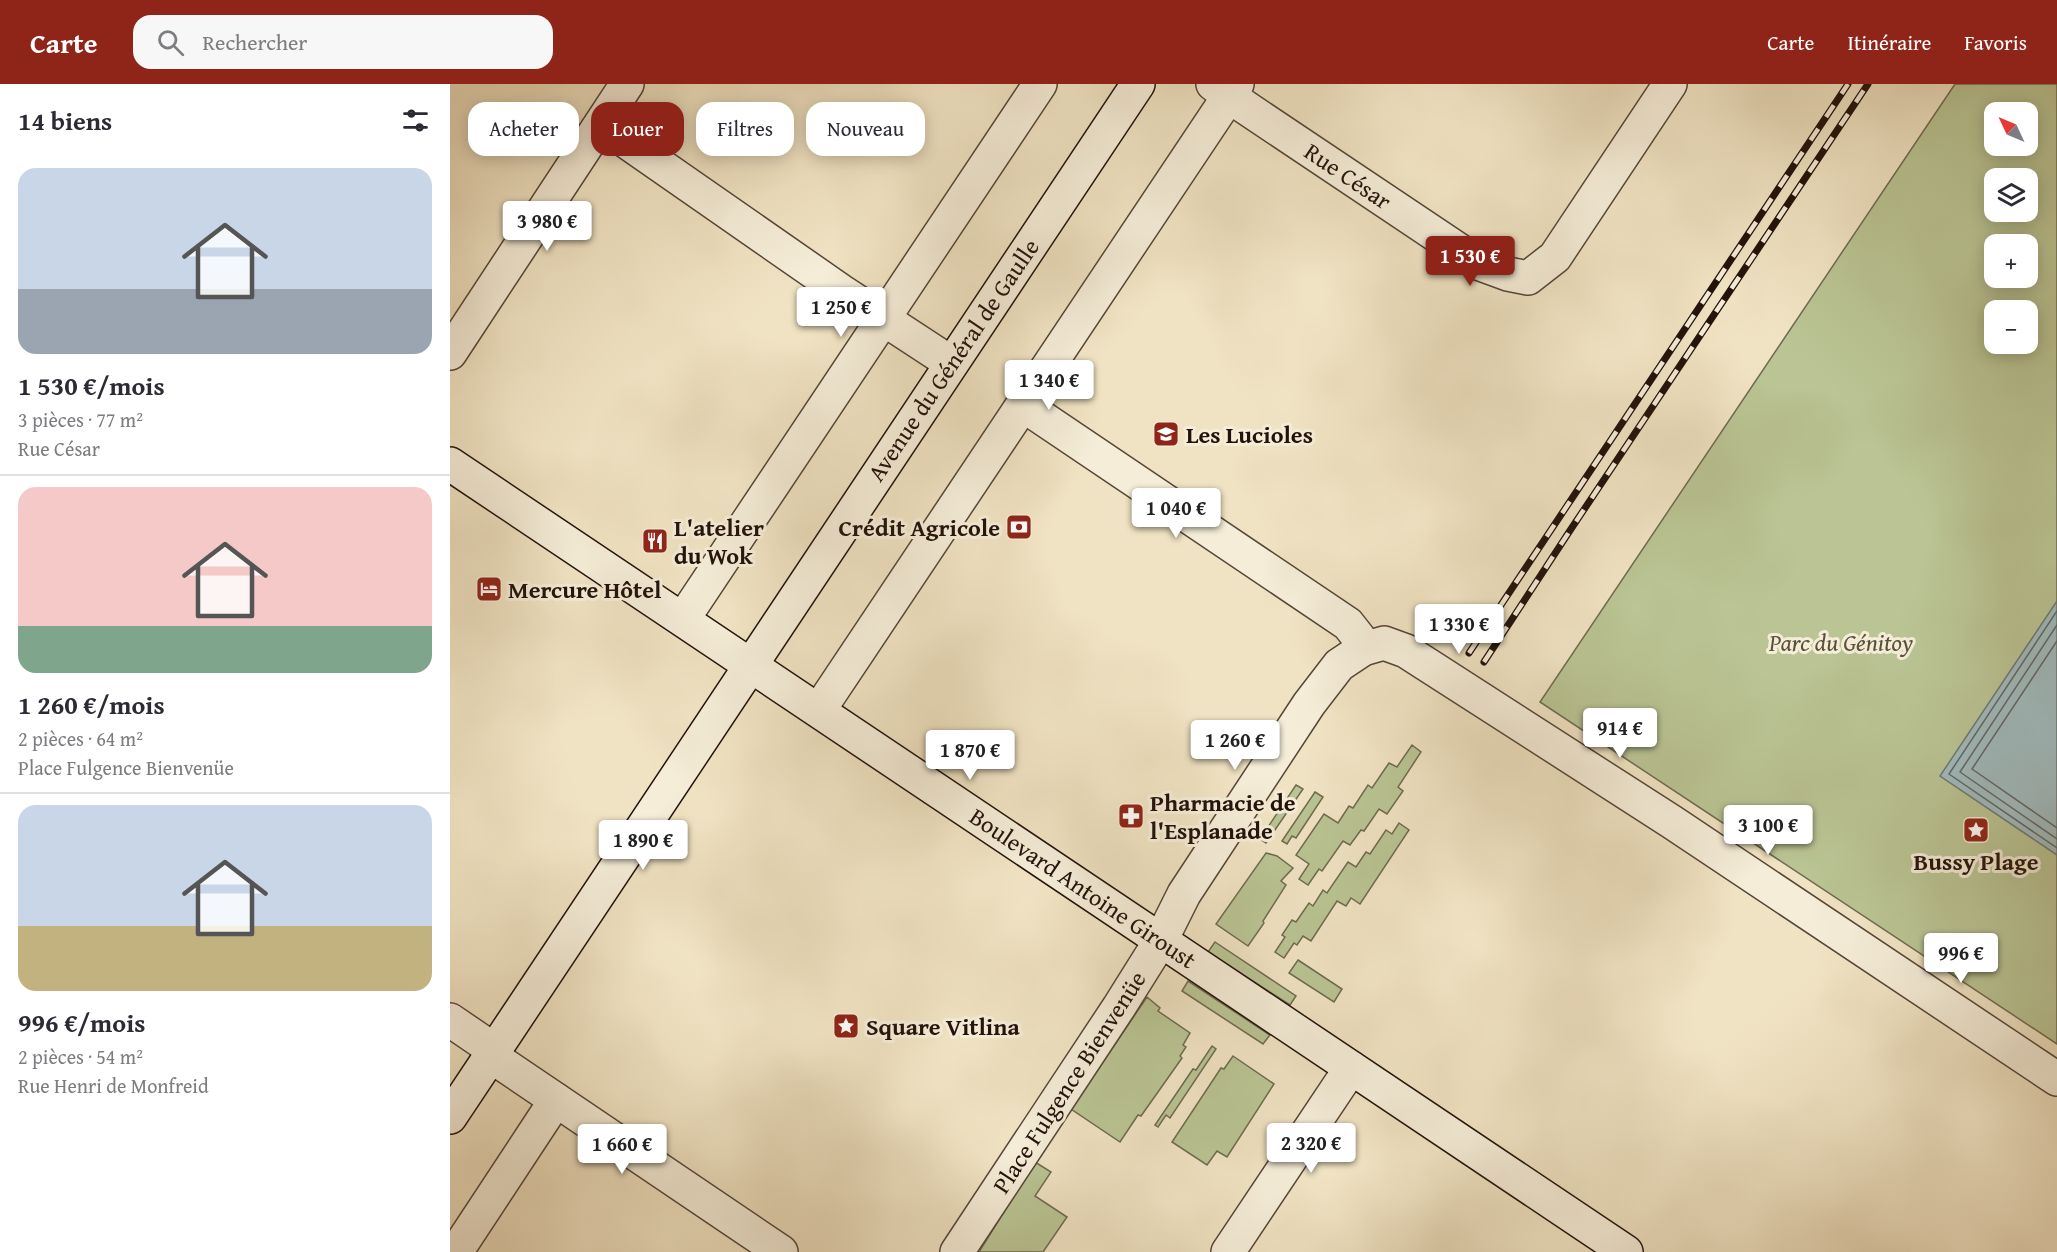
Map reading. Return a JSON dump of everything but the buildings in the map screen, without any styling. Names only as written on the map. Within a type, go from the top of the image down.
[{"type":"street","points":[[615,102],[627,84]]},
{"type":"street","points":[[683,619],[1040,84]]},
{"type":"street","name":"Avenue du Général de Gaulle","points":[[450,1117],[1138,84]]},
{"type":"street","name":"Rue César","points":[[1226,88],[1478,263],[1527,278],[1555,257],[1670,84]]},
{"type":"street","points":[[819,710],[1023,405],[1226,88]]},
{"type":"street","points":[[450,353],[591,139]]},
{"type":"street","points":[[647,156],[951,363]]},
{"type":"street","points":[[1023,405],[1348,624],[1359,638],[1363,649],[1384,643],[1406,651],[1672,822],[2057,1079]]},
{"type":"street","name":"Boulevard Antoine Giroust","points":[[450,464],[1624,1251]]},
{"type":"street","name":"Place Fulgence Bienvenüe","points":[[957,1252],[1119,1007],[1161,940],[1184,894],[1309,704],[1339,665],[1363,649]]},
{"type":"street","points":[[450,1020],[556,1100],[781,1252]]},
{"type":"street","points":[[1228,1252],[1351,1068]]},
{"type":"street","points":[[456,1252],[556,1100]]},
{"type":"green space","name":"Parc du Génitoy","points":[[1955,84],[2057,84],[2057,1044],[1540,702]]},
{"type":"green space","points":[[1412,745],[1421,752],[1398,787],[1403,791],[1387,814],[1379,809],[1364,831],[1361,830],[1350,845],[1343,841],[1322,871],[1319,869],[1308,885],[1299,879],[1309,864],[1296,855],[1324,814],[1338,823],[1349,806],[1353,808],[1368,785],[1372,788],[1389,763],[1397,767]]},
{"type":"green space","points":[[1296,785],[1303,789],[1266,843],[1260,839]]},
{"type":"green space","points":[[1315,792],[1323,797],[1296,838],[1292,836],[1287,844],[1282,841]]},
{"type":"green space","points":[[1399,823],[1409,830],[1360,904],[1351,898],[1346,906],[1337,901],[1311,941],[1303,936],[1297,945],[1294,943],[1284,958],[1275,952],[1292,920],[1296,922],[1309,903],[1313,906],[1323,890],[1327,893],[1348,862],[1356,867],[1366,852],[1370,854],[1386,830],[1392,834]]},
{"type":"green space","points":[[1266,853],[1277,856],[1293,868],[1281,881],[1286,885],[1248,946],[1216,924]]},
{"type":"green space","points":[[1215,942],[1296,996],[1290,1005],[1208,952]]},
{"type":"green space","points":[[1298,960],[1342,989],[1334,1002],[1289,973]]},
{"type":"green space","points":[[1188,981],[1270,1035],[1263,1044],[1182,991]]},
{"type":"green space","points":[[1147,997],[1160,1008],[1158,1011],[1190,1033],[1183,1045],[1186,1047],[1180,1056],[1182,1058],[1120,1142],[1071,1109]]},
{"type":"green space","points":[[1212,1046],[1216,1049],[1170,1118],[1166,1115],[1158,1127],[1155,1125],[1193,1069],[1196,1070]]},
{"type":"green space","points":[[1233,1056],[1274,1084],[1227,1157],[1217,1151],[1207,1165],[1172,1142],[1221,1068],[1224,1069]]},
{"type":"green space","points":[[1035,1162],[1051,1172],[1035,1196],[1067,1217],[1043,1252],[979,1252]]},
{"type":"water","points":[[2057,601],[2057,855],[1940,776]]},
{"type":"railway","points":[[1469,653],[1848,84]]},
{"type":"railway","points":[[1484,662],[1868,84]]},
{"type":"place","name":"Les Lucioles","points":[[1166,434]]},
{"type":"place","name":"Crédit Agricole","points":[[1019,527]]},
{"type":"place","name":"L'atelier du Wok","points":[[655,541]]},
{"type":"place","name":"Mercure Hôtel","points":[[489,589]]},
{"type":"place","name":"Pharmacie de l'Esplanade","points":[[1131,816]]},
{"type":"place","name":"Bussy Plage","points":[[1976,830]]},
{"type":"place","name":"Square Vitlina","points":[[846,1026]]}]
